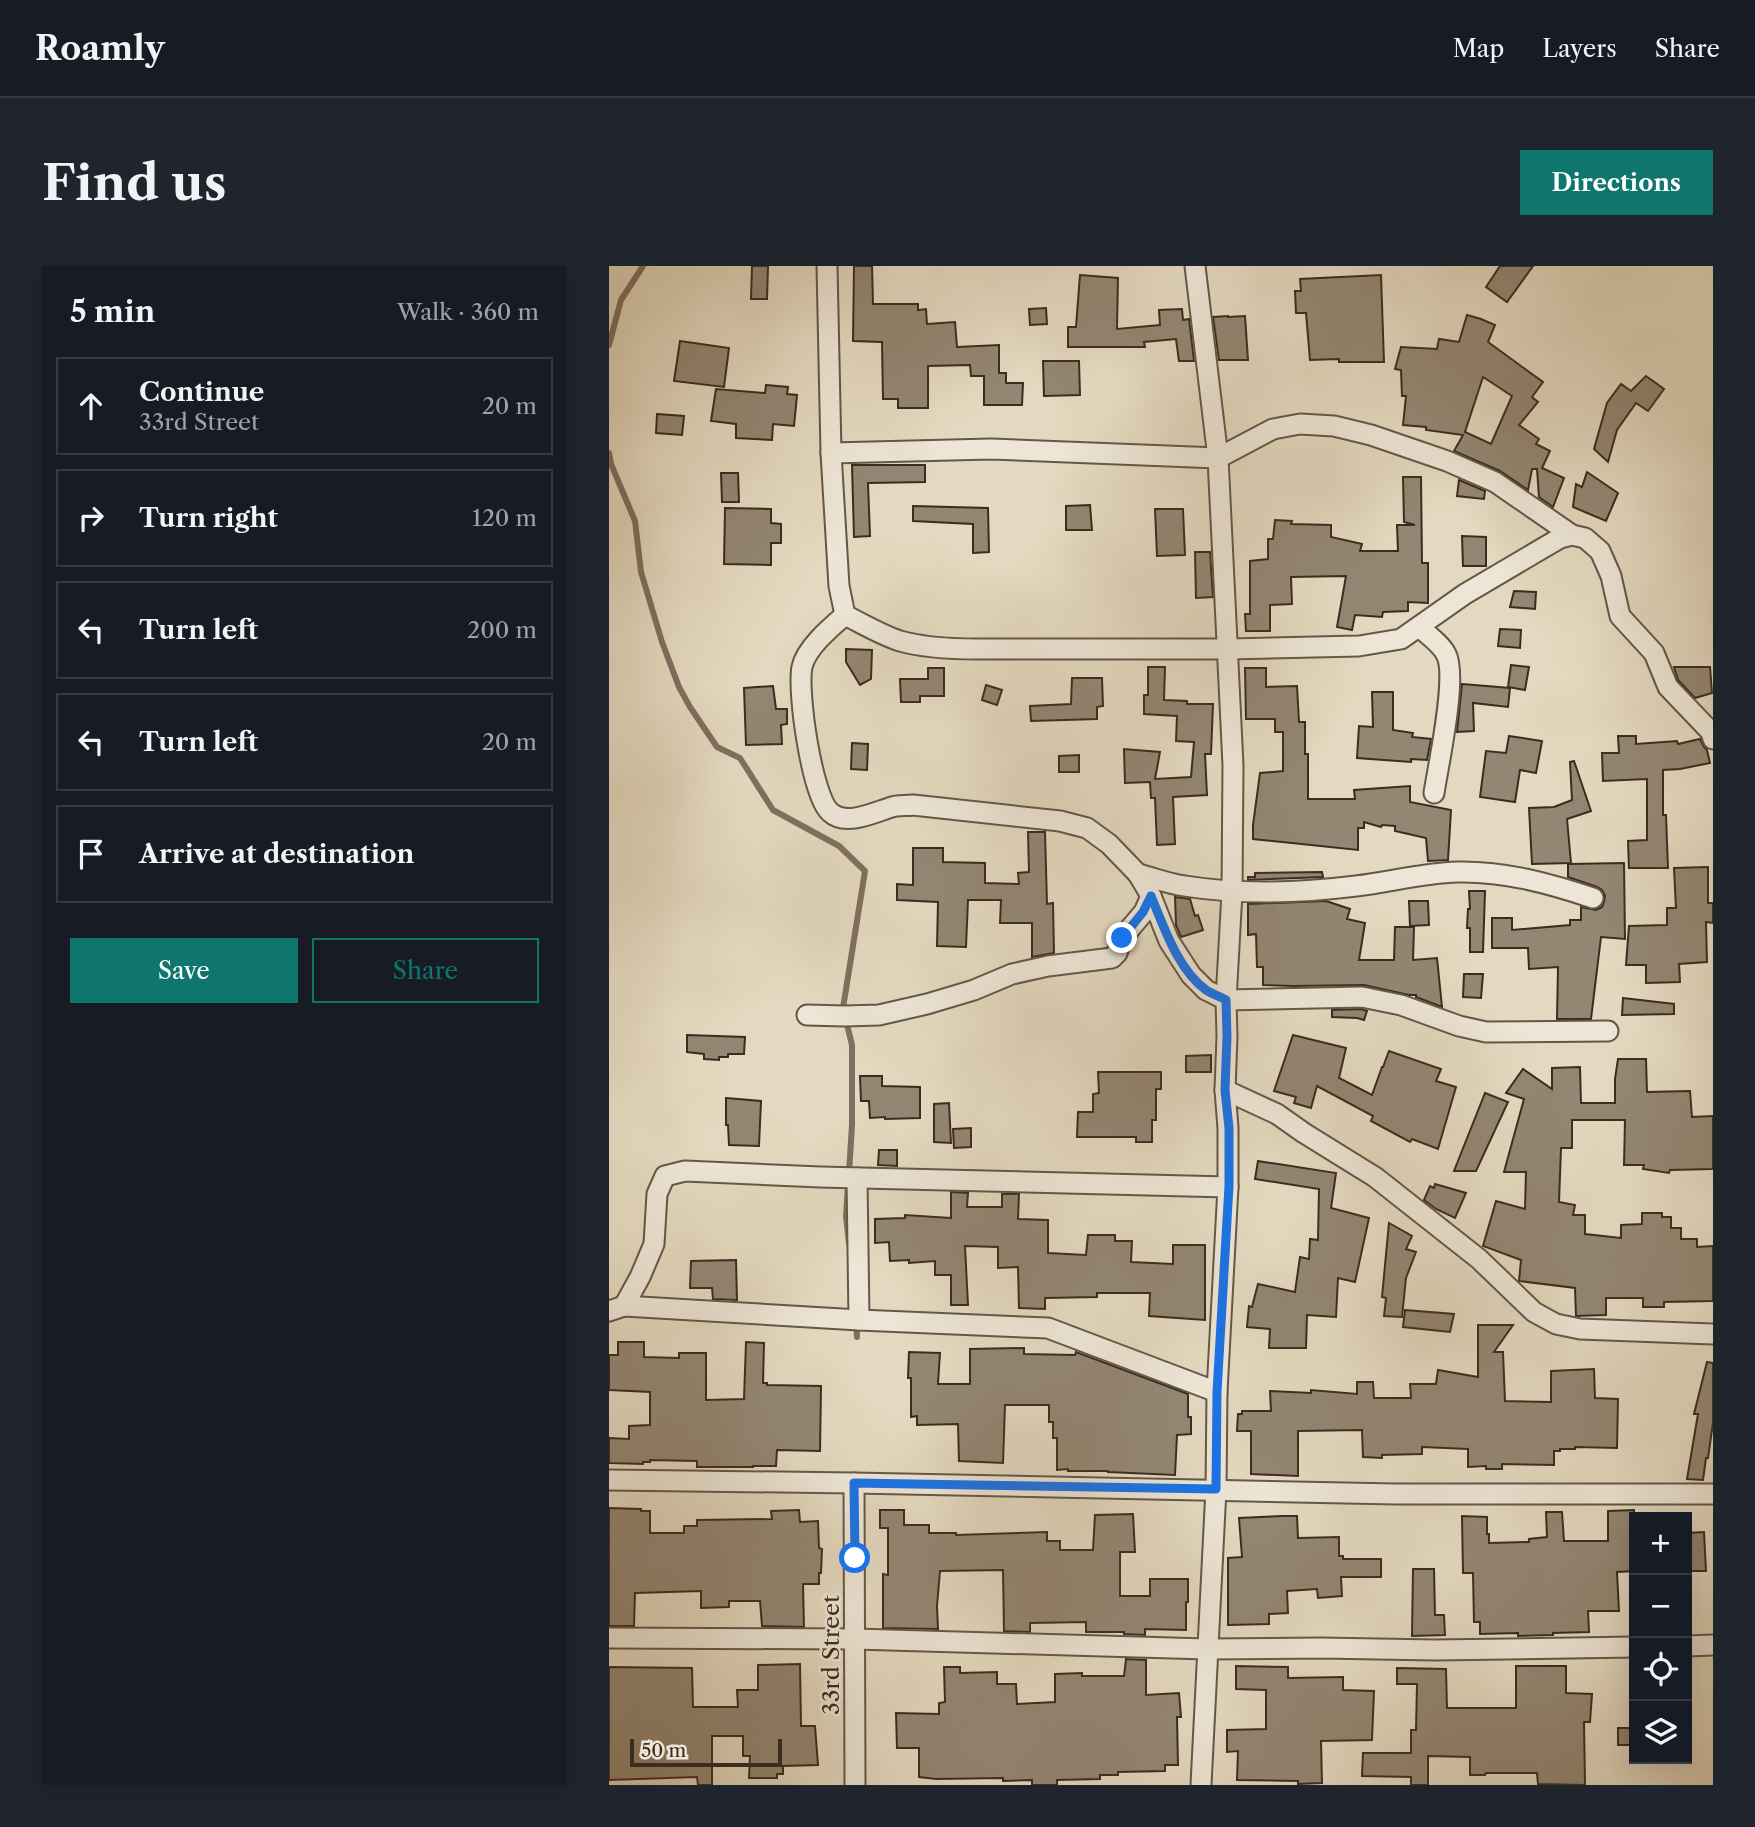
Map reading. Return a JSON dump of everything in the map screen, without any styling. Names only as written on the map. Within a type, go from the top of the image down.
[{"type":"street","points":[[827,266],[831,453],[839,586],[845,615]]},
{"type":"street","points":[[1195,266],[1218,458],[1233,765],[1232,892],[1226,1000],[1225,1090],[1229,1128],[1229,1186],[1217,1392],[1216,1489],[1201,1785]]},
{"type":"street","points":[[831,453],[991,449],[1218,458],[1273,429],[1300,424],[1334,426],[1371,435],[1447,461],[1495,482],[1572,535],[1585,538],[1600,551],[1611,576],[1621,616],[1654,653],[1668,687],[1711,732],[1713,739]]},
{"type":"street","points":[[845,615],[899,640],[935,648],[1228,649],[1359,646],[1401,639],[1465,594],[1560,538],[1572,535]]},
{"type":"street","points":[[845,615],[819,638],[802,666],[801,702],[813,771],[821,798],[830,813],[844,818],[867,816],[895,806],[913,806],[1061,821],[1087,828],[1109,844],[1138,874],[1151,896],[1169,941],[1191,975],[1206,990],[1226,1000],[1362,997],[1401,1005],[1459,1026],[1486,1032],[1608,1031]]},
{"type":"street","points":[[1419,627],[1446,653],[1450,664],[1450,688],[1434,793]]},
{"type":"street","points":[[1138,874],[1182,886],[1232,892],[1357,886],[1458,872],[1505,874],[1549,883],[1593,898]]},
{"type":"street","points":[[807,1015],[879,1015],[927,1004],[974,990],[1012,974],[1048,965],[1112,958],[1117,953],[1122,938],[1143,912],[1151,896]]},
{"type":"street","points":[[1225,1090],[1276,1114],[1375,1177],[1479,1259],[1534,1312],[1556,1324],[1580,1329],[1713,1334]]},
{"type":"street","points":[[616,1308],[640,1277],[654,1244],[657,1194],[665,1177],[685,1171],[857,1178],[1229,1186]]},
{"type":"street","points":[[857,1178],[859,1320]]},
{"type":"street","points":[[616,1308],[1048,1328],[1217,1392]]},
{"type":"street","points":[[609,1479],[1396,1494],[1713,1494]]},
{"type":"street","name":"33rd Street","points":[[854,1483],[855,1785]]},
{"type":"street","points":[[609,1638],[855,1639],[1207,1649],[1629,1647]]},
{"type":"street","points":[[1692,1646],[1713,1645]]},
{"type":"building","points":[[752,266],[768,266],[767,299],[751,299]]},
{"type":"building","points":[[854,266],[872,266],[873,304],[918,304],[918,310],[926,309],[927,324],[955,322],[957,347],[999,345],[999,373],[1006,373],[1006,383],[1023,383],[1022,405],[984,405],[984,376],[971,376],[970,365],[928,366],[928,408],[898,408],[898,399],[883,399],[882,342],[853,341]]},
{"type":"building","points":[[1500,266],[1533,266],[1507,302],[1486,287]]},
{"type":"building","points":[[1080,275],[1118,278],[1117,329],[1160,325],[1159,310],[1182,309],[1183,320],[1189,319],[1194,361],[1179,361],[1176,339],[1144,342],[1145,347],[1068,347],[1068,327],[1076,327]]},
{"type":"building","points":[[1381,275],[1384,362],[1310,360],[1306,313],[1296,313],[1295,291],[1301,291],[1300,279]]},
{"type":"building","points":[[1046,308],[1047,324],[1030,325],[1029,309]]},
{"type":"building","points":[[1467,315],[1495,325],[1488,342],[1543,382],[1532,397],[1538,402],[1519,425],[1539,439],[1536,444],[1550,451],[1542,468],[1564,478],[1553,507],[1539,497],[1537,469],[1532,469],[1528,490],[1500,471],[1454,451],[1463,435],[1403,425],[1406,396],[1402,396],[1401,370],[1395,369],[1401,347],[1437,349],[1439,339],[1459,342]],"holes":[[[1483,377],[1512,396],[1491,444],[1465,432]]]},
{"type":"building","points":[[1245,316],[1248,360],[1219,360],[1213,317]]},
{"type":"building","points":[[680,341],[729,348],[724,387],[674,381]]},
{"type":"building","points":[[1043,361],[1079,361],[1080,395],[1044,396]]},
{"type":"building","points":[[1646,376],[1664,389],[1648,411],[1636,403],[1617,430],[1608,462],[1594,449],[1607,403],[1621,384],[1631,391]]},
{"type":"building","points":[[766,385],[788,387],[787,394],[797,395],[794,426],[773,424],[772,440],[736,438],[736,424],[711,421],[716,389],[765,393]]},
{"type":"building","points":[[657,414],[684,416],[682,435],[656,433]]},
{"type":"building","points":[[852,465],[925,465],[925,482],[868,483],[870,536],[854,537]]},
{"type":"building","points":[[1587,472],[1618,493],[1606,521],[1573,507],[1576,484],[1582,487]]},
{"type":"building","points":[[721,473],[738,473],[739,502],[722,502]]},
{"type":"building","points":[[1403,477],[1421,477],[1422,563],[1428,563],[1428,603],[1408,602],[1408,611],[1383,612],[1382,617],[1355,615],[1352,630],[1337,627],[1346,576],[1291,577],[1292,604],[1270,605],[1270,631],[1246,631],[1245,614],[1250,614],[1250,561],[1268,559],[1268,539],[1273,539],[1275,520],[1292,521],[1291,524],[1331,525],[1331,537],[1362,544],[1360,551],[1398,551],[1397,525],[1415,525],[1404,522]]},
{"type":"building","points":[[1459,480],[1485,491],[1484,499],[1457,496]]},
{"type":"building","points":[[1090,505],[1092,530],[1066,530],[1066,506]]},
{"type":"building","points":[[913,506],[988,508],[989,552],[973,553],[973,524],[913,521]]},
{"type":"building","points":[[725,508],[771,509],[771,523],[781,524],[781,543],[771,543],[771,565],[724,564]]},
{"type":"building","points":[[1155,509],[1183,509],[1185,555],[1157,556]]},
{"type":"building","points":[[1462,536],[1486,537],[1486,566],[1463,566]]},
{"type":"building","points":[[1195,552],[1210,552],[1213,597],[1196,598]]},
{"type":"building","points":[[1514,591],[1536,592],[1535,609],[1510,607]]},
{"type":"building","points":[[1500,629],[1521,630],[1520,648],[1498,646]]},
{"type":"building","points":[[846,649],[872,650],[871,679],[860,685],[846,662]]},
{"type":"building","points":[[1511,665],[1529,667],[1525,690],[1508,687]]},
{"type":"building","points":[[1148,667],[1165,667],[1164,700],[1187,701],[1187,704],[1213,704],[1211,754],[1205,754],[1207,795],[1173,797],[1175,844],[1157,845],[1155,798],[1151,798],[1150,782],[1125,783],[1124,749],[1160,752],[1155,779],[1191,777],[1194,742],[1176,741],[1177,716],[1144,714],[1144,695],[1148,695]]},
{"type":"building","points":[[1674,667],[1710,667],[1712,693],[1695,698],[1678,680]]},
{"type":"building","points":[[928,668],[944,668],[944,696],[920,696],[920,702],[901,702],[900,679],[928,679]]},
{"type":"building","points":[[1245,668],[1266,668],[1266,687],[1297,686],[1299,722],[1305,722],[1308,799],[1355,799],[1354,790],[1410,786],[1410,802],[1451,810],[1448,860],[1428,861],[1426,838],[1395,831],[1395,826],[1381,827],[1364,822],[1364,828],[1358,828],[1358,850],[1253,839],[1260,773],[1283,771],[1283,732],[1275,732],[1275,719],[1246,719]]},
{"type":"building","points":[[1072,678],[1102,678],[1103,706],[1097,707],[1097,719],[1031,721],[1030,706],[1071,704]]},
{"type":"building","points":[[1462,684],[1510,688],[1508,707],[1473,703],[1474,731],[1457,732]]},
{"type":"building","points":[[986,685],[1002,690],[997,705],[982,700]]},
{"type":"building","points":[[773,686],[776,709],[787,709],[787,724],[781,725],[782,744],[746,745],[744,688]]},
{"type":"building","points":[[1372,692],[1393,692],[1393,730],[1413,733],[1412,737],[1431,739],[1427,760],[1411,759],[1411,762],[1357,758],[1359,726],[1373,727]]},
{"type":"building","points":[[1509,736],[1542,741],[1536,773],[1520,770],[1515,802],[1480,797],[1486,751],[1506,753]]},
{"type":"building","points":[[1618,736],[1636,736],[1636,744],[1677,741],[1678,744],[1700,739],[1707,750],[1710,763],[1663,770],[1663,815],[1666,815],[1668,868],[1629,868],[1628,841],[1647,840],[1647,779],[1603,781],[1602,753],[1619,753]]},
{"type":"building","points":[[852,743],[868,744],[867,770],[851,769]]},
{"type":"building","points":[[1079,755],[1079,772],[1059,772],[1059,756]]},
{"type":"building","points":[[1574,761],[1591,811],[1567,819],[1571,863],[1532,864],[1529,808],[1554,807],[1572,800],[1570,762]]},
{"type":"building","points":[[1028,832],[1045,832],[1047,904],[1053,903],[1054,953],[1032,957],[1032,923],[1000,923],[1001,900],[968,900],[966,947],[937,946],[938,902],[897,900],[897,884],[913,885],[913,848],[943,848],[943,862],[985,863],[985,883],[1019,884],[1018,873],[1029,872]]},
{"type":"building","points":[[1624,863],[1625,939],[1601,937],[1591,1019],[1557,1019],[1558,967],[1529,969],[1528,948],[1492,948],[1492,918],[1512,918],[1512,930],[1570,925],[1570,920],[1581,920],[1581,907],[1596,910],[1602,907],[1605,896],[1597,887],[1568,877],[1568,864]]},
{"type":"building","points":[[1708,867],[1708,903],[1713,903],[1713,923],[1706,922],[1707,962],[1679,964],[1680,982],[1646,983],[1646,965],[1626,965],[1629,926],[1667,925],[1667,908],[1676,908],[1674,868]]},
{"type":"building","points":[[1322,872],[1323,877],[1248,880],[1248,877],[1255,877],[1255,873]]},
{"type":"building","points":[[1469,891],[1485,891],[1483,952],[1470,952],[1470,928],[1467,928]]},
{"type":"building","points":[[1175,897],[1190,899],[1203,930],[1181,937],[1176,925]]},
{"type":"building","points":[[1326,901],[1350,909],[1347,919],[1365,923],[1359,960],[1394,960],[1395,927],[1414,927],[1413,960],[1437,958],[1442,1007],[1416,995],[1364,985],[1263,985],[1263,967],[1257,967],[1256,934],[1248,935],[1248,904]]},
{"type":"building","points":[[1409,901],[1428,901],[1429,925],[1410,926]]},
{"type":"building","points":[[1464,974],[1483,974],[1481,998],[1463,997]]},
{"type":"building","points":[[1623,998],[1674,1004],[1674,1014],[1622,1015]]},
{"type":"building","points":[[1332,1010],[1367,1011],[1364,1020],[1332,1017]]},
{"type":"building","points":[[687,1035],[745,1037],[744,1054],[728,1054],[728,1057],[719,1057],[719,1060],[704,1059],[704,1054],[687,1052]]},
{"type":"building","points":[[1293,1035],[1346,1048],[1339,1078],[1372,1095],[1389,1051],[1441,1069],[1436,1081],[1456,1087],[1438,1149],[1412,1139],[1410,1142],[1371,1121],[1373,1116],[1317,1086],[1311,1108],[1294,1103],[1296,1097],[1274,1091]]},
{"type":"building","points":[[1211,1055],[1211,1072],[1186,1072],[1186,1056]]},
{"type":"building","points":[[1618,1059],[1646,1059],[1647,1092],[1690,1091],[1692,1117],[1713,1116],[1713,1169],[1670,1170],[1669,1173],[1643,1169],[1644,1165],[1624,1165],[1625,1120],[1572,1120],[1572,1148],[1561,1148],[1559,1202],[1575,1205],[1573,1215],[1585,1215],[1585,1234],[1621,1238],[1621,1225],[1642,1224],[1642,1213],[1662,1213],[1662,1217],[1671,1217],[1671,1228],[1681,1228],[1681,1239],[1697,1239],[1697,1247],[1713,1246],[1713,1301],[1664,1302],[1664,1307],[1643,1307],[1643,1298],[1606,1298],[1606,1315],[1576,1316],[1575,1288],[1519,1281],[1521,1260],[1483,1246],[1496,1201],[1525,1209],[1526,1172],[1504,1172],[1524,1099],[1506,1093],[1523,1069],[1552,1089],[1552,1068],[1580,1067],[1581,1103],[1615,1103]]},
{"type":"building","points":[[1098,1072],[1161,1072],[1161,1089],[1156,1089],[1156,1120],[1152,1120],[1152,1142],[1136,1142],[1136,1137],[1077,1137],[1078,1112],[1093,1112],[1093,1094],[1099,1093]]},
{"type":"building","points":[[860,1076],[882,1076],[882,1086],[920,1087],[920,1118],[870,1118],[869,1101],[861,1101]]},
{"type":"building","points":[[1485,1093],[1508,1102],[1476,1171],[1454,1171]]},
{"type":"building","points":[[726,1098],[761,1101],[759,1146],[729,1145]]},
{"type":"building","points":[[949,1103],[951,1143],[934,1142],[934,1104]]},
{"type":"building","points":[[971,1128],[971,1147],[954,1148],[953,1129]]},
{"type":"building","points":[[879,1150],[897,1150],[897,1166],[878,1165]]},
{"type":"building","points":[[1258,1161],[1336,1173],[1331,1208],[1369,1218],[1355,1282],[1338,1278],[1336,1317],[1307,1315],[1306,1348],[1269,1348],[1270,1329],[1247,1327],[1249,1306],[1252,1307],[1258,1284],[1295,1292],[1300,1257],[1309,1259],[1310,1239],[1318,1240],[1319,1189],[1255,1179]]},
{"type":"building","points":[[1435,1184],[1466,1193],[1455,1218],[1424,1200],[1430,1186],[1434,1188]]},
{"type":"building","points":[[951,1192],[968,1193],[967,1207],[1002,1207],[1002,1194],[1019,1194],[1018,1219],[1048,1220],[1048,1253],[1086,1255],[1088,1235],[1115,1235],[1115,1241],[1132,1241],[1131,1262],[1173,1264],[1173,1245],[1205,1245],[1205,1320],[1149,1316],[1150,1293],[1097,1293],[1097,1297],[1045,1298],[1045,1309],[1019,1308],[1018,1267],[998,1268],[998,1247],[965,1246],[968,1305],[951,1305],[951,1275],[935,1275],[935,1261],[890,1261],[889,1242],[875,1243],[875,1219],[905,1218],[905,1215],[951,1218]]},
{"type":"building","points":[[1389,1223],[1412,1236],[1406,1249],[1416,1252],[1406,1278],[1402,1317],[1384,1316],[1386,1298],[1382,1297]]},
{"type":"building","points":[[736,1260],[737,1300],[713,1299],[712,1288],[690,1288],[691,1261]]},
{"type":"building","points":[[1405,1310],[1454,1314],[1450,1332],[1403,1327]]},
{"type":"building","points":[[1478,1325],[1513,1325],[1494,1352],[1503,1352],[1505,1401],[1551,1402],[1551,1371],[1594,1369],[1595,1398],[1618,1399],[1617,1448],[1560,1449],[1554,1451],[1554,1465],[1502,1464],[1502,1469],[1486,1469],[1486,1466],[1468,1467],[1468,1449],[1422,1447],[1422,1454],[1363,1457],[1362,1430],[1298,1431],[1298,1476],[1251,1474],[1251,1431],[1237,1431],[1238,1414],[1242,1414],[1242,1411],[1271,1411],[1270,1391],[1311,1393],[1311,1390],[1357,1394],[1357,1382],[1373,1382],[1374,1398],[1411,1398],[1410,1384],[1436,1384],[1438,1370],[1478,1377]]},
{"type":"building","points":[[618,1342],[644,1342],[644,1357],[679,1358],[679,1353],[706,1353],[706,1400],[744,1399],[746,1342],[764,1343],[763,1383],[821,1386],[820,1451],[777,1450],[776,1466],[697,1467],[697,1461],[650,1460],[643,1464],[609,1463],[609,1438],[629,1439],[629,1426],[650,1425],[650,1392],[609,1390],[609,1355],[618,1355]]},
{"type":"building","points":[[1024,1348],[1024,1354],[1075,1355],[1076,1352],[1188,1394],[1191,1434],[1177,1435],[1175,1475],[1057,1470],[1057,1438],[1053,1438],[1053,1422],[1049,1422],[1049,1405],[1005,1405],[1003,1463],[959,1461],[958,1424],[917,1425],[917,1416],[911,1417],[909,1352],[940,1353],[938,1384],[970,1384],[970,1349]]},
{"type":"building","points":[[1707,1362],[1713,1363],[1713,1423],[1708,1458],[1703,1480],[1687,1479],[1698,1414],[1694,1414]]},
{"type":"building","points":[[609,1508],[650,1511],[650,1533],[684,1533],[684,1526],[697,1526],[697,1520],[772,1519],[771,1511],[799,1510],[800,1522],[818,1521],[819,1548],[822,1549],[821,1573],[819,1584],[803,1584],[804,1627],[762,1626],[760,1601],[729,1601],[729,1607],[701,1608],[701,1591],[635,1593],[634,1626],[609,1626]]},
{"type":"building","points":[[880,1510],[904,1510],[904,1525],[929,1525],[929,1533],[956,1535],[1047,1532],[1047,1541],[1060,1541],[1060,1550],[1093,1550],[1095,1515],[1133,1514],[1135,1552],[1120,1552],[1120,1596],[1150,1596],[1150,1579],[1188,1579],[1186,1630],[1145,1629],[1145,1635],[1086,1632],[1086,1622],[1030,1623],[1030,1632],[1004,1631],[1003,1570],[940,1571],[938,1629],[883,1628],[883,1574],[888,1575],[888,1528],[880,1528]]},
{"type":"building","points":[[1634,1510],[1629,1512],[1629,1571],[1617,1572],[1619,1611],[1588,1611],[1589,1632],[1518,1636],[1518,1633],[1480,1634],[1480,1622],[1474,1622],[1473,1573],[1463,1573],[1462,1516],[1487,1517],[1489,1543],[1529,1542],[1529,1539],[1547,1537],[1546,1512],[1562,1512],[1564,1541],[1608,1541],[1608,1511]]},
{"type":"building","points":[[1297,1516],[1298,1538],[1339,1537],[1339,1556],[1343,1556],[1343,1559],[1381,1559],[1381,1577],[1341,1577],[1342,1596],[1318,1598],[1317,1589],[1287,1591],[1288,1613],[1269,1614],[1269,1624],[1228,1625],[1228,1558],[1242,1557],[1239,1518]]},
{"type":"building","points":[[1704,1532],[1706,1571],[1692,1571],[1692,1533]]},
{"type":"building","points":[[1413,1569],[1434,1569],[1435,1615],[1444,1615],[1445,1635],[1412,1636]]},
{"type":"building","points":[[1126,1659],[1146,1660],[1146,1695],[1179,1693],[1181,1717],[1177,1717],[1178,1765],[1165,1765],[1165,1771],[1118,1772],[1118,1775],[1100,1775],[1100,1779],[1057,1780],[1057,1785],[1032,1785],[1032,1780],[1003,1781],[1003,1778],[936,1779],[919,1777],[919,1748],[897,1748],[896,1713],[939,1714],[939,1703],[945,1702],[944,1667],[960,1667],[960,1673],[997,1672],[997,1684],[1016,1684],[1017,1704],[1055,1702],[1055,1674],[1124,1676]]},
{"type":"building","points":[[800,1664],[801,1726],[815,1726],[818,1765],[783,1766],[783,1774],[777,1774],[777,1778],[749,1778],[750,1756],[743,1756],[743,1736],[712,1736],[712,1785],[698,1785],[697,1777],[609,1780],[609,1667],[692,1668],[693,1707],[738,1707],[737,1690],[758,1690],[758,1665]]},
{"type":"building","points":[[1236,1666],[1288,1667],[1288,1678],[1343,1677],[1343,1690],[1374,1691],[1372,1740],[1321,1741],[1322,1783],[1237,1780],[1238,1751],[1227,1752],[1227,1730],[1266,1729],[1266,1690],[1236,1689]]},
{"type":"building","points":[[1516,1666],[1566,1666],[1566,1693],[1592,1694],[1590,1722],[1584,1722],[1585,1785],[1538,1784],[1537,1773],[1470,1775],[1470,1757],[1428,1756],[1428,1785],[1411,1785],[1411,1777],[1362,1776],[1363,1753],[1411,1753],[1411,1730],[1416,1730],[1417,1684],[1397,1684],[1397,1668],[1446,1669],[1447,1708],[1516,1708]]},
{"type":"building","points":[[1618,1728],[1629,1728],[1629,1745],[1618,1745]]},
{"type":"waterway","points":[[609,345],[621,300],[643,266]]},
{"type":"waterway","points":[[609,453],[635,521],[641,572],[662,642],[679,687],[690,707],[717,747],[740,758],[773,810],[839,846],[865,871],[843,1008],[852,1045],[849,1173]]},
{"type":"waterway","points":[[848,1184],[846,1217],[849,1243]]},
{"type":"waterway","points":[[856,1323],[857,1337]]},
{"type":"route","points":[[855,1558],[854,1483],[1216,1489],[1217,1392],[1229,1186],[1229,1128],[1225,1090],[1226,1000],[1206,990],[1191,975],[1169,941],[1151,896],[1133,927],[1122,938]]}]
